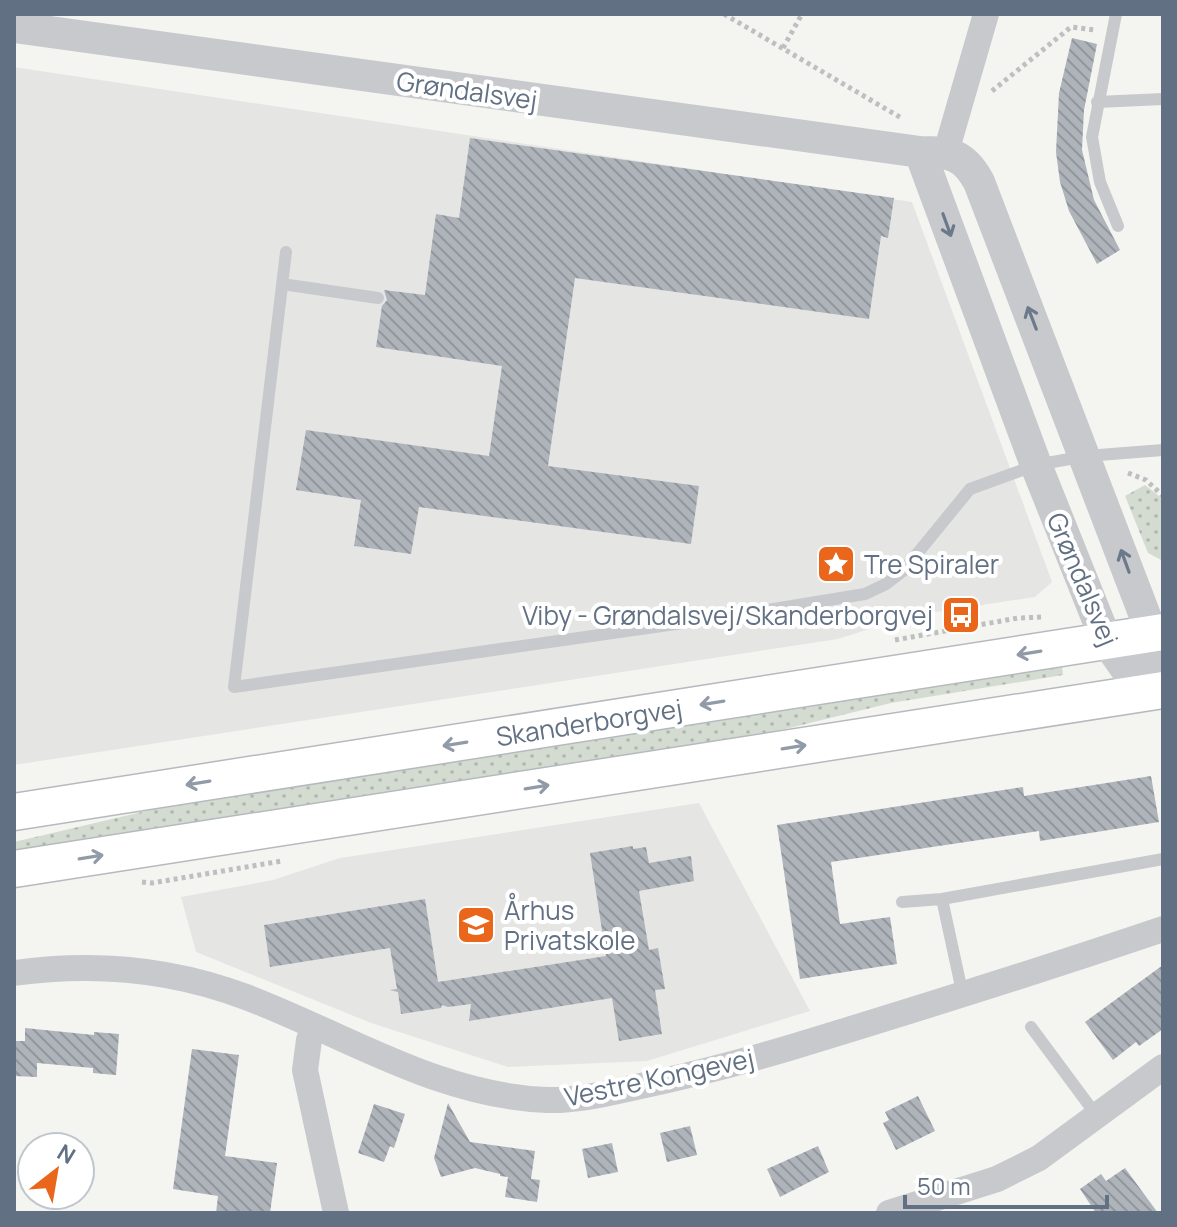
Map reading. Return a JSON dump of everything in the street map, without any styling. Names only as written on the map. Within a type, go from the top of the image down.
[{"type":"main road","name":"Skanderborgvej","points":[[14,812],[1157,633]]},
{"type":"main road","points":[[14,869],[1153,691]]},
{"type":"street","points":[[933,152],[986,14]]},
{"type":"street","name":"Grøndalsvej","points":[[14,27],[933,152],[963,160],[979,182],[1157,633],[1153,691]]},
{"type":"street","name":"Grøndalsvej","points":[[933,152],[1036,465],[1106,640],[1153,691]]},
{"type":"street","name":"Vestre Kongevej","points":[[14,973],[99,968],[160,973],[209,984],[451,1084],[547,1100],[595,1096],[720,1069],[963,996],[1163,929]]},
{"type":"street","points":[[314,1028],[305,1070],[336,1213]]},
{"type":"street","points":[[889,1213],[997,1179],[1039,1158],[1163,1067]]},
{"type":"lane","points":[[1116,14],[1092,137],[1100,182],[1118,226]]},
{"type":"lane","points":[[1097,102],[1163,99]]},
{"type":"lane","points":[[286,252],[234,687],[865,594],[903,571],[970,489],[1036,465],[1086,456],[1163,450]]},
{"type":"lane","points":[[282,284],[378,298]]},
{"type":"lane","points":[[902,902],[942,899],[1163,859]]},
{"type":"lane","points":[[942,899],[963,996]]},
{"type":"lane","points":[[1031,1027],[1097,1116]]},
{"type":"path","points":[[724,14],[903,119],[933,152]]},
{"type":"path","points":[[783,48],[802,14]]},
{"type":"path","points":[[988,94],[1071,27]]},
{"type":"shaded area","points":[[14,67],[912,202],[1052,582],[1035,597],[910,616],[838,639],[14,765]]},
{"type":"shaded area","points":[[1145,485],[1163,499],[1163,561],[1148,553],[1125,496]]},
{"type":"shaded area","points":[[1062,665],[1063,675],[891,703],[769,733],[14,852],[14,842],[180,803]]},
{"type":"shaded area","name":"Århus Privatskole","points":[[699,803],[810,1011],[647,1061],[508,1067],[371,1023],[196,952],[181,897],[273,880],[340,858]]},
{"type":"building","points":[[1072,38],[1097,44],[1084,110],[1082,150],[1094,200],[1120,250],[1097,264],[1069,211],[1060,182],[1056,152],[1059,93]]},
{"type":"building","points":[[470,138],[894,198],[888,238],[881,236],[869,319],[575,278],[548,466],[699,486],[691,544],[419,507],[411,554],[354,546],[361,500],[296,490],[306,430],[489,456],[502,366],[376,347],[382,306],[387,300],[384,290],[425,295],[436,214],[459,218]]},
{"type":"building","points":[[1151,776],[1159,822],[1040,841],[1039,831],[831,862],[840,924],[890,917],[897,964],[800,979],[777,825],[1023,787],[1024,796]]},
{"type":"building","points":[[633,846],[633,849],[646,847],[649,863],[691,856],[694,881],[639,891],[649,950],[658,948],[665,989],[655,990],[662,1034],[619,1041],[612,998],[469,1021],[471,1004],[442,1005],[441,1008],[401,1014],[398,992],[390,990],[397,989],[390,948],[270,967],[264,925],[425,899],[438,982],[606,956],[590,853]]},
{"type":"building","points":[[1163,965],[1163,1029],[1139,1046],[1136,1042],[1113,1060],[1085,1022]]},
{"type":"building","points":[[25,1028],[94,1035],[94,1032],[119,1034],[116,1075],[93,1073],[93,1068],[37,1063],[37,1077],[14,1076],[14,1041],[25,1041]]},
{"type":"building","points":[[192,1049],[239,1055],[225,1156],[277,1163],[270,1213],[216,1213],[218,1196],[173,1189]]},
{"type":"building","points":[[918,1096],[935,1131],[896,1150],[883,1123],[889,1120],[885,1112]]},
{"type":"building","points":[[448,1103],[470,1142],[535,1151],[531,1179],[540,1180],[537,1202],[505,1197],[508,1177],[500,1174],[475,1168],[441,1177],[434,1158]]},
{"type":"building","points":[[374,1104],[405,1114],[394,1148],[390,1146],[384,1162],[358,1153]]},
{"type":"building","points":[[690,1126],[697,1155],[667,1162],[660,1133]]},
{"type":"building","points":[[612,1143],[618,1172],[588,1178],[582,1149]]},
{"type":"building","points":[[818,1146],[829,1172],[780,1197],[767,1169]]},
{"type":"building","points":[[1125,1168],[1158,1213],[1096,1213],[1080,1189],[1101,1174],[1106,1181]]},
{"type":"place","name":"Tre Spiraler","points":[[836,564]]},
{"type":"place","name":"Viby - Grøndalsvej/Skanderborgvej","points":[[961,615]]},
{"type":"place","name":"Århus Privatskole","points":[[476,925]]}]
